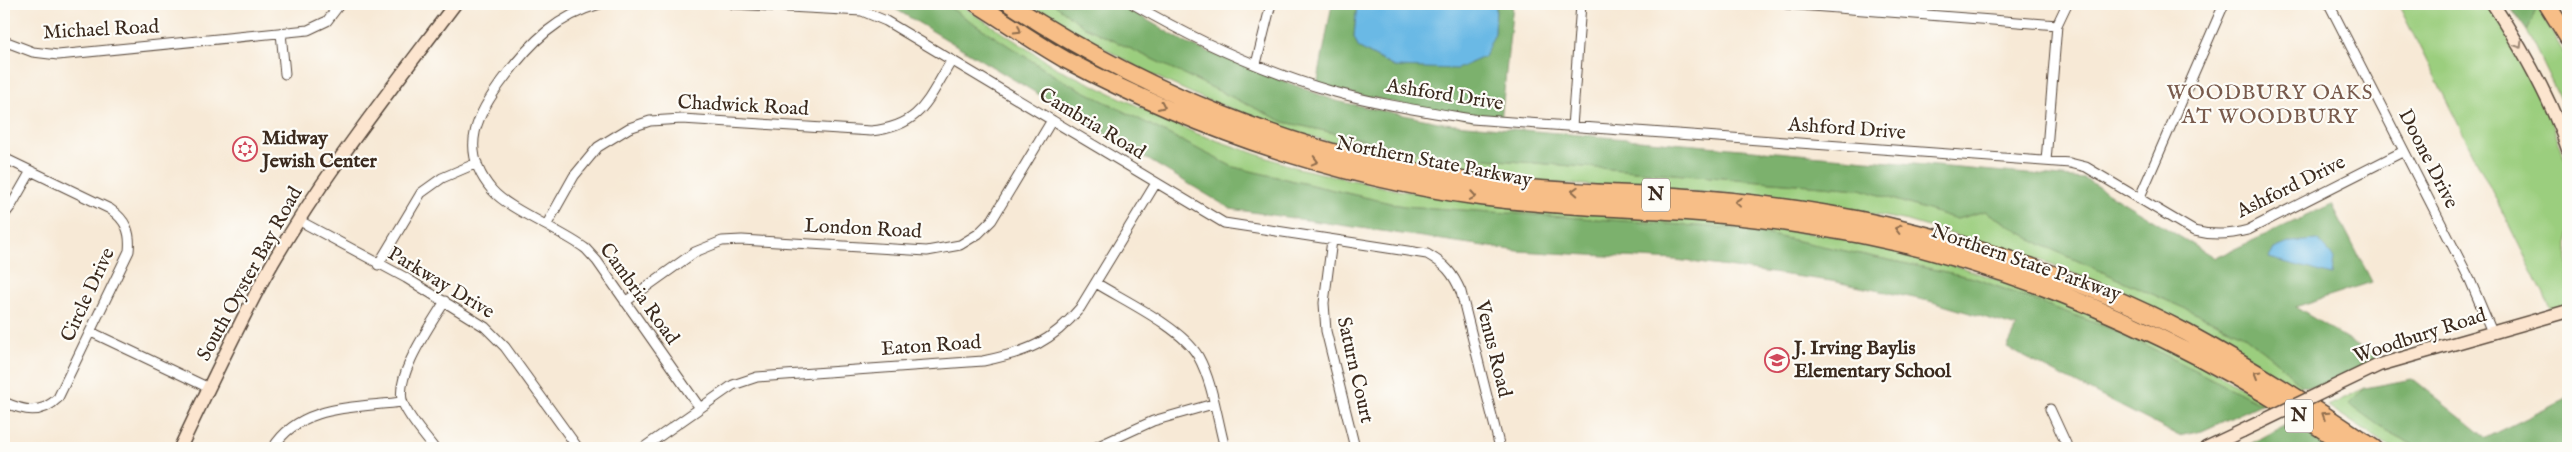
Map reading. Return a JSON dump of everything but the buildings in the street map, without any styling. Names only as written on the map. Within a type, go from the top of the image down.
[{"type":"highway","name":"Northern State Parkway","points":[[977,4],[1064,58],[1172,111],[1278,150],[1347,169],[1478,197],[1543,204],[1698,213],[1809,226],[1865,236],[1960,260],[2065,295],[2133,324],[2224,370],[2345,446]]},
{"type":"highway","name":"Northern State Parkway","points":[[1010,4],[1060,37],[1147,83],[1278,135],[1355,157],[1455,179],[1492,184],[1737,201],[1883,225],[1974,248],[2032,267],[2107,296],[2186,332],[2300,399],[2374,448]]},
{"type":"highway","points":[[2548,4],[2565,32]]},
{"type":"main road","name":"South Oyster Bay Road","points":[[180,448],[265,278],[300,221],[356,135],[454,4]]},
{"type":"main road","points":[[2493,4],[2522,49],[2552,107],[2568,149]]},
{"type":"main road","name":"Woodbury Road","points":[[2206,448],[2379,365],[2568,311]]},
{"type":"street","name":"Michael Road","points":[[4,41],[33,52],[58,55],[281,32],[316,27],[327,21],[340,4]]},
{"type":"street","name":"Cambria Road","points":[[600,4],[582,9],[559,21],[539,36],[521,55],[480,113],[474,142],[477,164],[495,193],[586,249],[700,408]]},
{"type":"street","name":"Cambria Road","points":[[732,4],[862,11],[886,21],[1224,223],[1427,254],[1442,262]]},
{"type":"street","name":"Ashford Drive","points":[[1133,4],[1205,42],[1256,64],[1330,90],[1394,106],[1472,119],[2046,161],[2083,166],[2194,231],[2208,235],[2230,235],[2262,224],[2404,151]]},
{"type":"street","points":[[1256,64],[1271,4]]},
{"type":"street","points":[[1572,127],[1581,4]]},
{"type":"street","points":[[1786,4],[2057,25]]},
{"type":"street","points":[[2046,161],[2057,25],[2066,4]]},
{"type":"street","points":[[2139,199],[2224,4]]},
{"type":"street","name":"Doone Drive","points":[[2329,4],[2470,280],[2492,332]]},
{"type":"street","points":[[281,32],[284,74]]},
{"type":"street","name":"Chadwick Road","points":[[547,224],[574,176],[588,158],[608,140],[629,128],[650,121],[682,119],[870,130],[892,129],[907,123],[920,111],[952,60]]},
{"type":"street","name":"London Road","points":[[625,302],[695,252],[722,241],[742,240],[927,251],[944,250],[960,245],[978,234],[992,220],[1052,120]]},
{"type":"street","name":"Circle Drive","points":[[4,158],[121,216],[128,230],[129,251],[58,398],[51,405],[40,410],[29,410],[4,402]]},
{"type":"street","points":[[378,265],[421,193],[442,178],[477,164]]},
{"type":"street","points":[[4,215],[30,171]]},
{"type":"street","name":"Eaton Road","points":[[643,448],[733,386],[757,377],[983,360],[1019,354],[1049,337],[1069,321],[1096,283],[1156,183]]},
{"type":"street","name":"Parkway Drive","points":[[300,221],[471,317],[505,347],[578,448]]},
{"type":"street","name":"Saturn Court","points":[[1332,240],[1324,303],[1326,331],[1355,448]]},
{"type":"street","name":"Venus Road","points":[[1442,262],[1454,275],[1461,292],[1500,448]]},
{"type":"street","points":[[1096,283],[1173,330],[1186,341],[1204,369],[1224,448]]},
{"type":"street","points":[[434,448],[402,402],[408,363],[445,301]]},
{"type":"street","points":[[91,332],[209,388]]},
{"type":"street","points":[[273,448],[280,437],[292,425],[316,414],[402,402]]},
{"type":"street","points":[[1094,448],[1153,421],[1213,404]]},
{"type":"street","points":[[2050,409],[2068,448]]},
{"type":"green space","points":[[887,4],[944,4],[1058,78],[1233,167],[1403,206],[1741,229],[1974,278],[2122,333],[2261,404],[2202,431],[2179,436],[2007,348],[2017,327],[1929,301],[1831,281],[1676,260],[1518,251],[1231,209]]},
{"type":"green space","points":[[944,4],[959,4],[1055,67],[1195,133],[1297,168],[1402,191],[1703,219],[1847,238],[1963,268],[2066,303],[2181,353],[2266,402],[2261,404],[2122,333],[1974,278],[1741,229],[1403,206],[1233,167],[1058,78]]},
{"type":"green space","points":[[1027,4],[1054,4],[1083,26],[1284,122],[1435,155],[1860,189],[1957,219],[1985,211],[2040,244],[2242,334],[2277,362],[2302,386],[2297,388],[2248,358],[2145,305],[2052,264],[1908,221],[1786,198],[1539,182],[1373,155],[1283,128],[1202,98],[1144,71]]},
{"type":"green space","points":[[1054,4],[1120,4],[1188,44],[1336,101],[1443,123],[2085,179],[2215,258],[2332,204],[2372,282],[2295,307],[2387,363],[2329,389],[2302,386],[2277,362],[2242,334],[2040,244],[1985,211],[1957,219],[1860,189],[1435,155],[1284,122],[1083,26]],"holes":[[[2274,249],[2332,274],[2270,258]]]},
{"type":"green space","points":[[1332,4],[1357,4],[1354,37],[1358,47],[1394,67],[1466,65],[1473,62],[1495,33],[1496,4],[1513,4],[1501,121],[1472,119],[1317,86]]},
{"type":"green space","points":[[2398,4],[2489,4],[2520,50],[2550,117],[2568,168],[2568,311],[2554,315]]},
{"type":"green space","points":[[2508,4],[2536,4],[2537,7],[2527,31]]},
{"type":"green space","points":[[2537,7],[2568,60],[2568,116],[2527,31]]},
{"type":"green space","points":[[2412,379],[2486,438],[2568,398],[2568,448],[2419,448],[2385,430],[2349,404],[2365,388]]},
{"type":"green space","points":[[2365,388],[2350,403],[2385,430],[2419,448],[2391,448],[2328,406]]},
{"type":"green space","points":[[2295,420],[2331,448],[2243,448]]},
{"type":"water","points":[[1357,4],[1496,4],[1495,33],[1484,57],[1457,69],[1394,67],[1358,47],[1354,37]]},
{"type":"water","points":[[2318,240],[2334,258],[2332,275],[2269,258],[2274,249],[2291,242]]},
{"type":"place","name":"Midway Jewish Center","points":[[245,149]]},
{"type":"place","name":"J. Irving Baylis Elementary School","points":[[1777,360]]},
{"type":"district","name":"WOODBURY OAKS AT WOODBURY","points":[[2270,105]]}]
